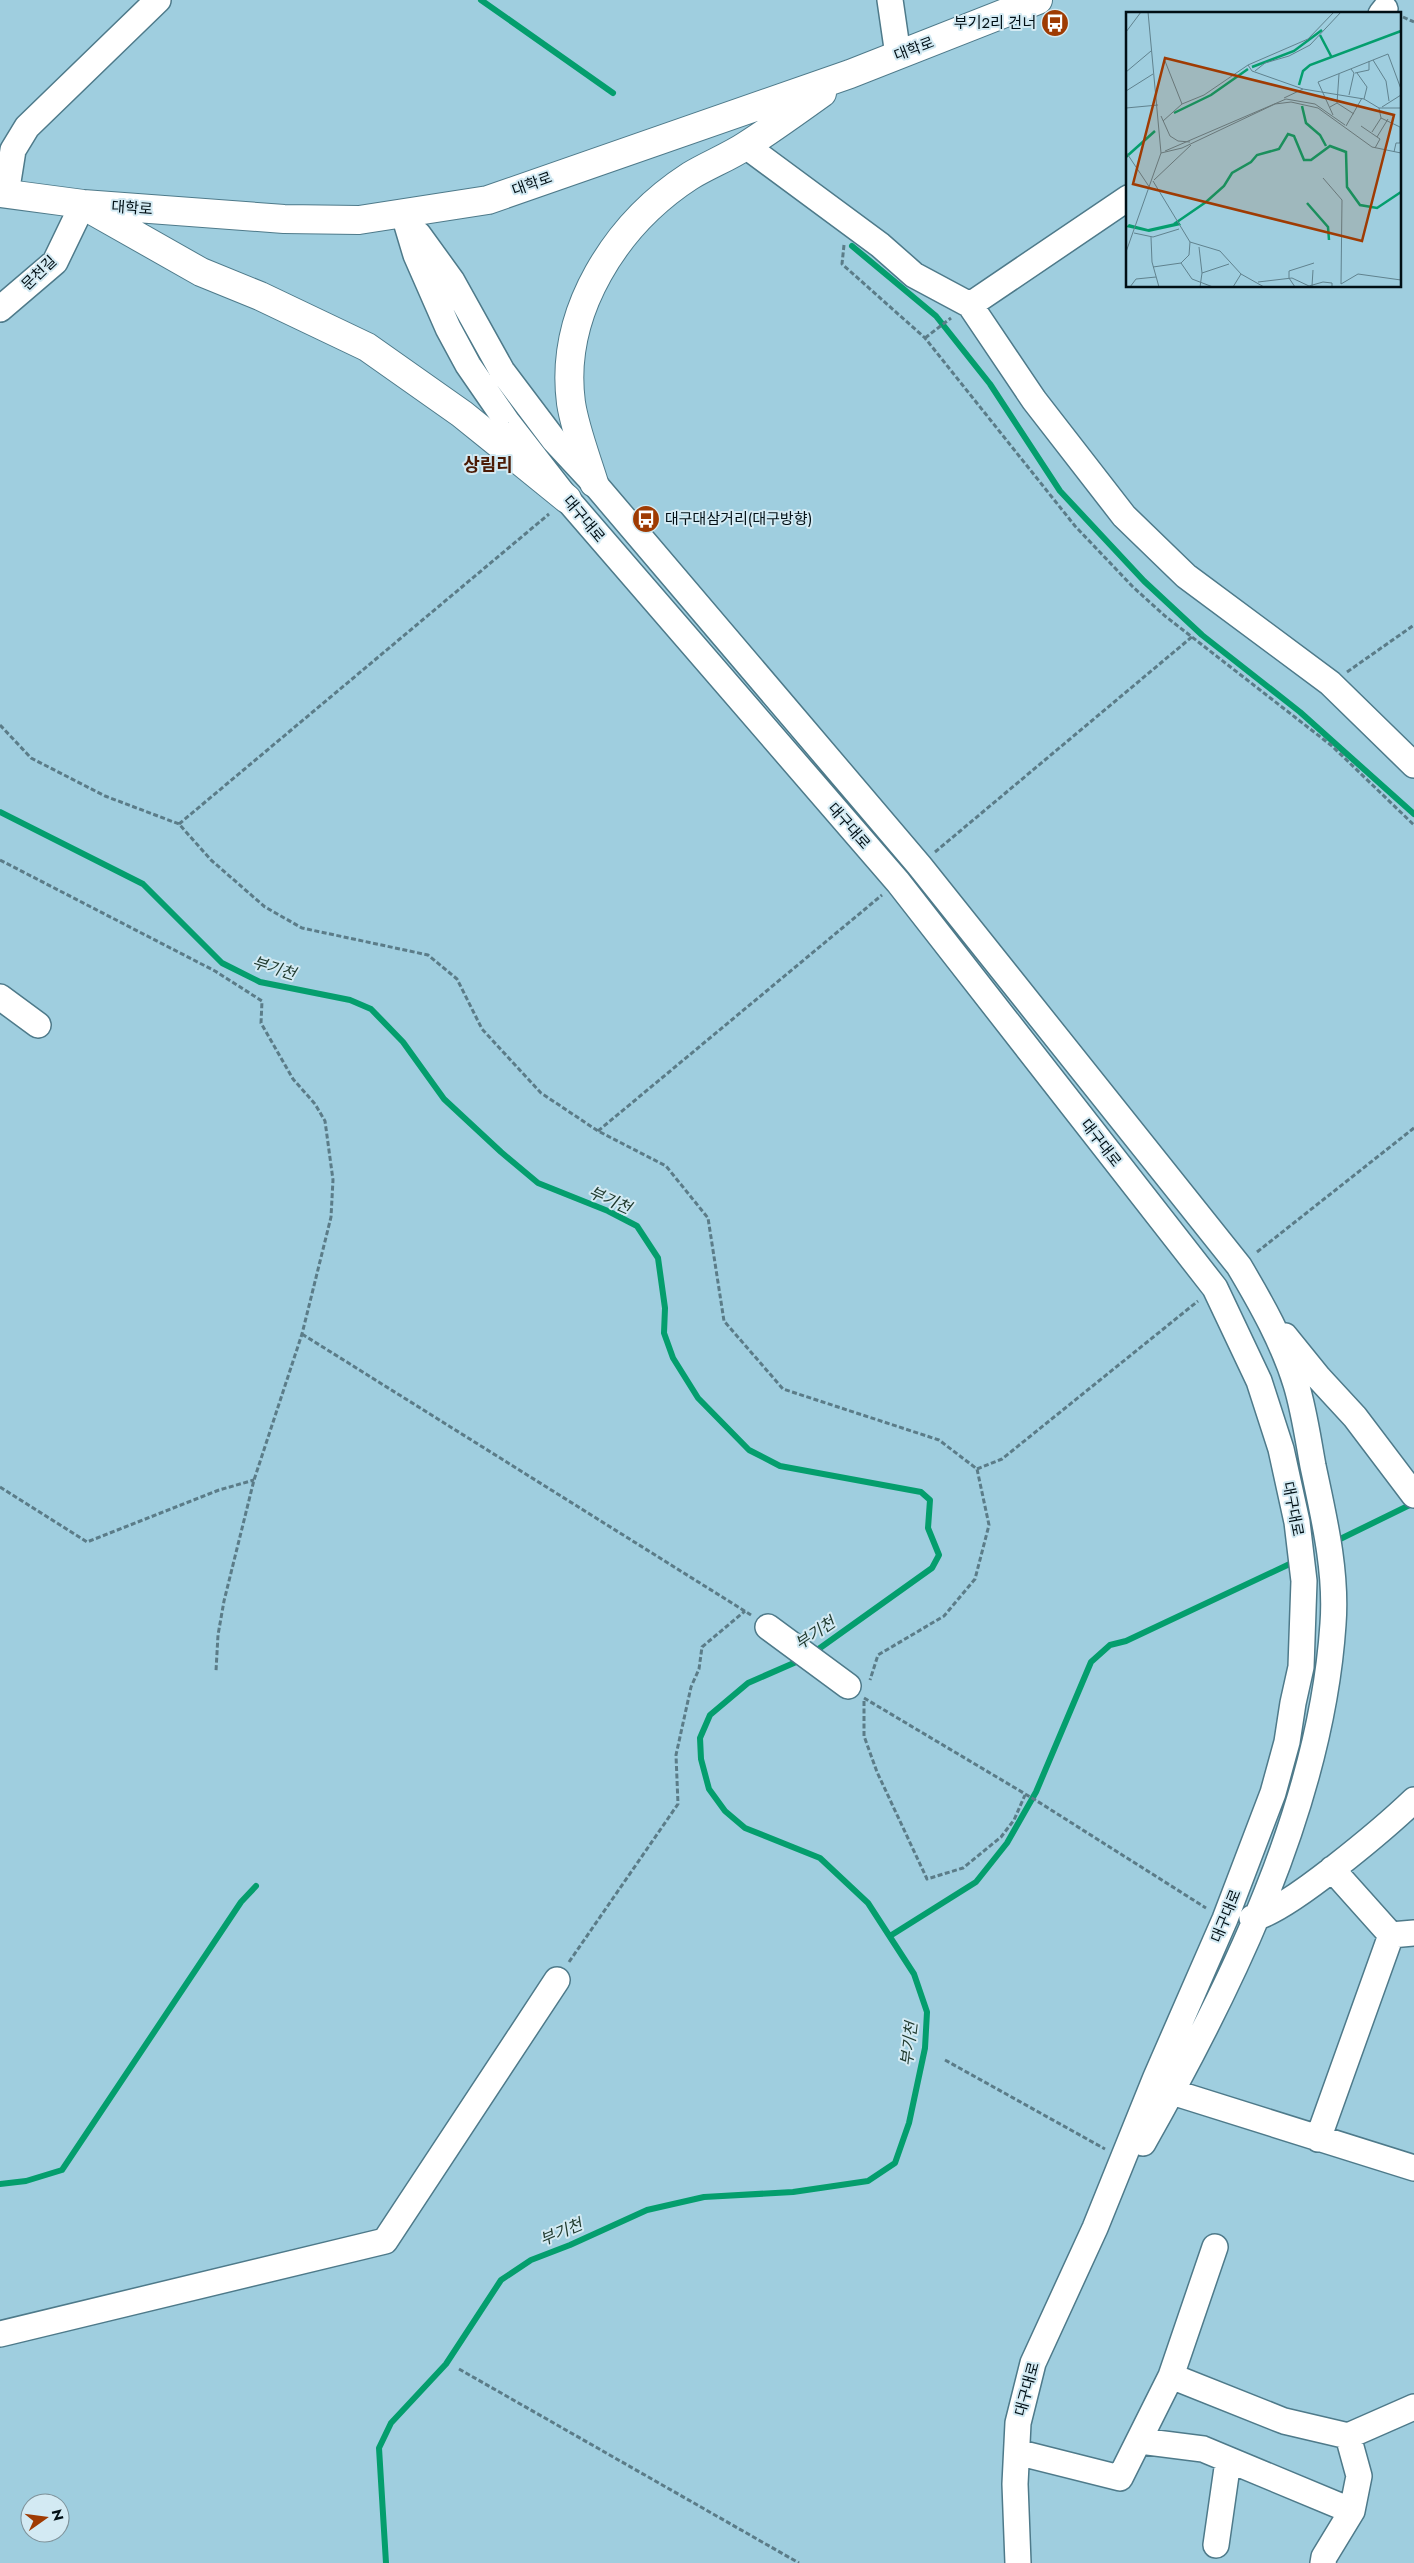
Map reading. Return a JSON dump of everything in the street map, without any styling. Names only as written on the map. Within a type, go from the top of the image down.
[{"type":"main road","name":"대학로","points":[[3,194],[83,204],[284,220],[359,220],[488,200],[850,74],[1038,0]]},
{"type":"main road","points":[[594,483],[571,404],[569,362],[582,305],[604,262],[630,229],[653,206],[690,177],[746,146],[850,74]]},
{"type":"main road","points":[[83,204],[201,272],[260,296],[367,347],[462,414],[567,499]]},
{"type":"street","points":[[3,194],[13,150],[27,127],[158,0]]},
{"type":"street","points":[[890,0],[898,55]]},
{"type":"street","points":[[746,146],[880,245],[914,275],[970,305],[1034,400],[1124,516],[1186,576],[1330,683],[1414,765]]},
{"type":"street","points":[[970,305],[1126,199]]},
{"type":"street","name":"문천길","points":[[0,309],[54,262],[83,204]]},
{"type":"street","name":"대구대로","points":[[404,214],[452,282],[502,371],[554,440],[594,483],[919,865],[1239,1266],[1266,1313],[1296,1384],[1328,1536],[1332,1570],[1333,1623],[1324,1700],[1300,1794],[1258,1918],[1172,2092],[1095,2228]]},
{"type":"street","name":"대구대로","points":[[404,214],[416,254],[432,292],[468,365],[508,423],[567,499],[898,882],[1215,1288],[1243,1344],[1271,1415],[1292,1498],[1304,1581],[1302,1667],[1293,1703],[1287,1742],[1273,1793],[1225,1919],[1156,2077],[1095,2228],[1033,2363],[1018,2423],[1018,2563]]},
{"type":"street","points":[[0,997],[38,1025]]},
{"type":"street","points":[[1266,1313],[1319,1378],[1355,1417],[1414,1495]]},
{"type":"street","points":[[768,1627],[862,1689]]},
{"type":"street","points":[[1225,1919],[1258,1918],[1288,1900],[1385,1828],[1414,1800]]},
{"type":"street","points":[[1318,2139],[1403,1934],[1332,1869]]},
{"type":"street","points":[[0,2334],[385,2241],[563,1971]]},
{"type":"street","points":[[1172,2092],[1414,2168]]},
{"type":"street","points":[[1017,2452],[1120,2478],[1140,2441],[1170,2376],[1215,2248]]},
{"type":"street","points":[[1170,2376],[1284,2421],[1348,2436],[1414,2407]]},
{"type":"street","points":[[1323,2563],[1324,2558],[1352,2511],[1359,2476],[1348,2436]]},
{"type":"street","points":[[1140,2441],[1203,2449],[1352,2511]]},
{"type":"street","points":[[1216,2545],[1228,2461]]},
{"type":"path","points":[[1402,18],[1414,22]]},
{"type":"path","points":[[846,220],[842,264],[925,338],[1075,526],[1133,587],[1165,616],[1332,746],[1414,826]]},
{"type":"path","points":[[925,338],[949,320]]},
{"type":"path","points":[[179,824],[567,499]]},
{"type":"path","points":[[1330,683],[1414,625]]},
{"type":"path","points":[[0,725],[31,758],[106,796],[179,824],[211,860],[265,907],[302,928],[428,955],[457,979],[482,1029],[541,1093],[598,1131],[666,1166],[708,1218],[724,1321],[783,1389],[939,1440],[976,1469],[989,1525],[976,1579],[944,1616],[878,1655],[862,1689],[864,1736],[877,1772],[927,1879],[963,1868],[1001,1837],[1014,1820],[1025,1795]]},
{"type":"path","points":[[0,860],[215,971],[262,1001],[261,1023],[293,1079],[315,1104],[326,1122],[333,1180],[331,1217],[302,1334],[254,1480],[224,1601],[218,1635],[216,1670]]},
{"type":"path","points":[[302,1334],[768,1627]]},
{"type":"path","points":[[0,1486],[87,1542],[219,1490],[254,1480]]},
{"type":"path","points":[[563,1971],[678,1804],[676,1755],[691,1687],[699,1669],[702,1647],[745,1611]]},
{"type":"path","points":[[862,1689],[1025,1795],[1225,1919]]},
{"type":"path","points":[[945,2060],[1107,2150]]},
{"type":"path","points":[[459,2369],[799,2563]]},
{"type":"waterway","points":[[481,0],[613,93]]},
{"type":"waterway","points":[[852,246],[936,316],[990,384],[1060,491],[1144,581],[1202,635],[1300,712],[1414,814]]},
{"type":"waterway","name":"부기천","points":[[0,812],[143,884],[222,963],[260,982],[350,1000],[371,1009],[403,1042],[444,1099],[501,1152],[538,1183],[608,1211],[637,1226],[658,1258],[665,1308],[664,1333],[673,1358],[698,1398],[749,1450],[780,1466],[921,1492],[930,1500],[928,1528],[939,1555],[932,1568],[813,1653]]},
{"type":"waterway","points":[[1334,1542],[1414,1503]]},
{"type":"waterway","points":[[890,1936],[976,1882],[1007,1843],[1036,1792],[1091,1662],[1110,1645],[1126,1641],[1296,1561]]},
{"type":"waterway","name":"부기천","points":[[386,2563],[379,2448],[391,2423],[446,2364],[501,2280],[531,2260],[570,2245],[647,2210],[704,2197],[793,2192],[868,2181],[895,2163],[909,2123],[925,2048],[927,2012],[914,1974],[868,1903],[820,1858],[745,1828],[725,1811],[709,1789],[701,1759],[700,1738],[710,1715],[748,1683],[803,1659]]},
{"type":"waterway","points":[[0,2184],[26,2181],[62,2170],[241,1902],[256,1886]]},
{"type":"place","name":"부기2리 건너","points":[[1055,23]]},
{"type":"place","name":"대구대삼거리(대구방향)","points":[[646,519]]},
{"type":"district","name":"상림리","points":[[488,465]]}]
